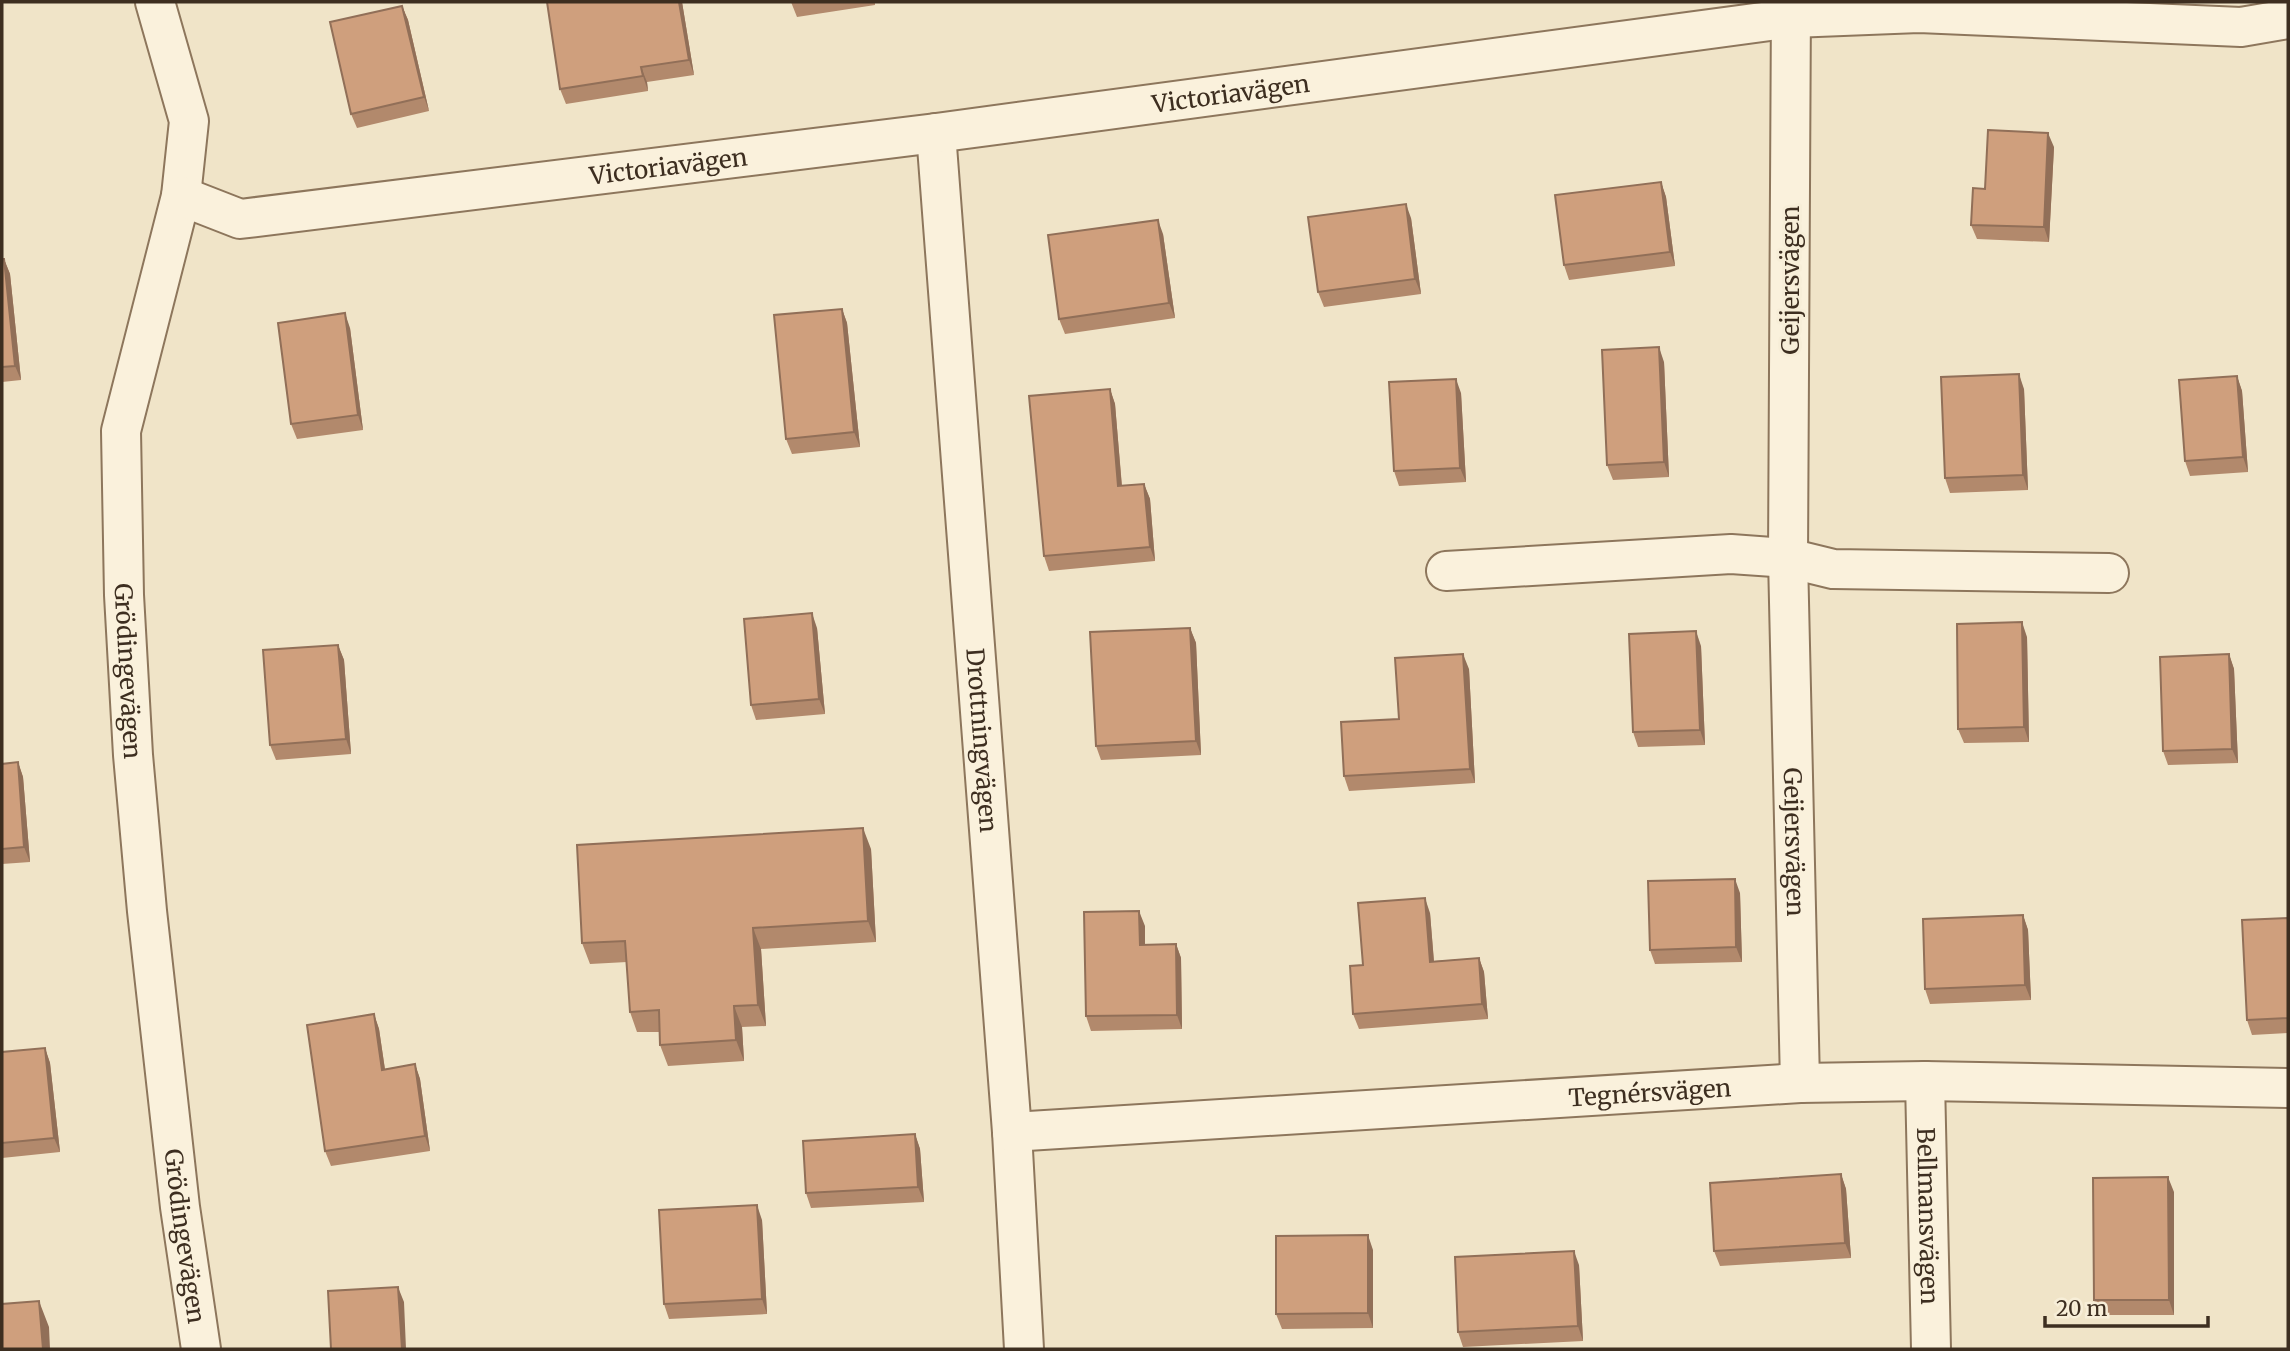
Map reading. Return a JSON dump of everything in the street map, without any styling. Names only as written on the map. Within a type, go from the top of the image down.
[{"type":"street","name":"Grödingevägen","points":[[155,2],[189,121],[181,196],[121,431],[124,582],[133,755],[146,911],[180,1207],[201,1349]]},
{"type":"street","name":"Victoriavägen","points":[[181,196],[240,219],[936,133],[1791,10],[2241,27],[2288,19]]},
{"type":"street","name":"Geijersvägen","points":[[1791,10],[1788,558],[1800,1083]]},
{"type":"street","name":"Drottningvägen","points":[[936,133],[1012,1132],[1024,1349]]},
{"type":"street","points":[[1446,571],[1731,554],[1788,558],[1833,569],[2109,573]]},
{"type":"street","name":"Tegnérsvägen","points":[[1012,1132],[1800,1083],[1925,1081],[2288,1088]]},
{"type":"street","name":"Bellmansvägen","points":[[1925,1081],[1931,1349]]},
{"type":"building","points":[[547,2],[679,2],[689,60],[641,67],[643,76],[560,89]]},
{"type":"building","points":[[402,6],[424,97],[351,114],[330,22]]},
{"type":"building","points":[[1988,130],[2048,133],[2044,227],[1971,225],[1973,188],[1985,189]]},
{"type":"building","points":[[1661,182],[1670,252],[1564,265],[1555,195]]},
{"type":"building","points":[[1406,204],[1415,279],[1318,292],[1308,217]]},
{"type":"building","points":[[1158,220],[1169,303],[1059,319],[1048,235]]},
{"type":"building","points":[[2,259],[15,366],[2,367]]},
{"type":"building","points":[[842,309],[854,432],[786,439],[774,315]]},
{"type":"building","points":[[345,313],[358,415],[291,424],[278,323]]},
{"type":"building","points":[[1659,347],[1664,462],[1607,465],[1602,350]]},
{"type":"building","points":[[2019,374],[2023,475],[1945,478],[1941,377]]},
{"type":"building","points":[[2237,376],[2243,457],[2185,461],[2179,380]]},
{"type":"building","points":[[1456,379],[1460,468],[1394,471],[1389,382]]},
{"type":"building","points":[[1110,389],[1118,486],[1144,484],[1150,547],[1044,556],[1029,396]]},
{"type":"building","points":[[812,613],[819,699],[751,705],[744,619]]},
{"type":"building","points":[[2022,622],[2024,727],[1958,729],[1957,624]]},
{"type":"building","points":[[1190,628],[1196,741],[1096,746],[1090,632]]},
{"type":"building","points":[[1696,631],[1700,730],[1633,732],[1629,634]]},
{"type":"building","points":[[338,645],[346,739],[270,745],[263,650]]},
{"type":"building","points":[[1463,654],[1470,769],[1344,776],[1341,722],[1399,719],[1395,658]]},
{"type":"building","points":[[2229,654],[2232,749],[2163,751],[2160,657]]},
{"type":"building","points":[[18,762],[24,847],[2,849],[2,764]]},
{"type":"building","points":[[863,828],[868,921],[753,928],[758,1005],[734,1006],[736,1040],[660,1045],[659,1010],[630,1012],[625,941],[582,943],[577,845]]},
{"type":"building","points":[[1735,879],[1736,947],[1650,950],[1648,881]]},
{"type":"building","points":[[1425,898],[1430,962],[1479,958],[1482,1004],[1353,1014],[1350,966],[1363,965],[1358,903]]},
{"type":"building","points":[[1139,911],[1140,945],[1176,944],[1177,1015],[1086,1016],[1084,912]]},
{"type":"building","points":[[2023,915],[2025,985],[1925,989],[1923,919]]},
{"type":"building","points":[[2288,918],[2288,1018],[2247,1020],[2242,920]]},
{"type":"building","points":[[374,1014],[382,1070],[415,1064],[425,1136],[325,1151],[307,1025]]},
{"type":"building","points":[[45,1048],[54,1138],[2,1143],[2,1052]]},
{"type":"building","points":[[915,1134],[918,1187],[806,1193],[803,1141]]},
{"type":"building","points":[[1841,1174],[1845,1243],[1714,1251],[1710,1183]]},
{"type":"building","points":[[2168,1177],[2169,1300],[2094,1300],[2093,1178]]},
{"type":"building","points":[[757,1205],[762,1299],[664,1304],[659,1210]]},
{"type":"building","points":[[1368,1235],[1368,1313],[1276,1314],[1276,1236]]},
{"type":"building","points":[[1574,1251],[1578,1326],[1458,1332],[1455,1257]]},
{"type":"building","points":[[398,1287],[402,1349],[331,1349],[328,1291]]},
{"type":"building","points":[[39,1301],[43,1349],[2,1349],[2,1304]]}]
